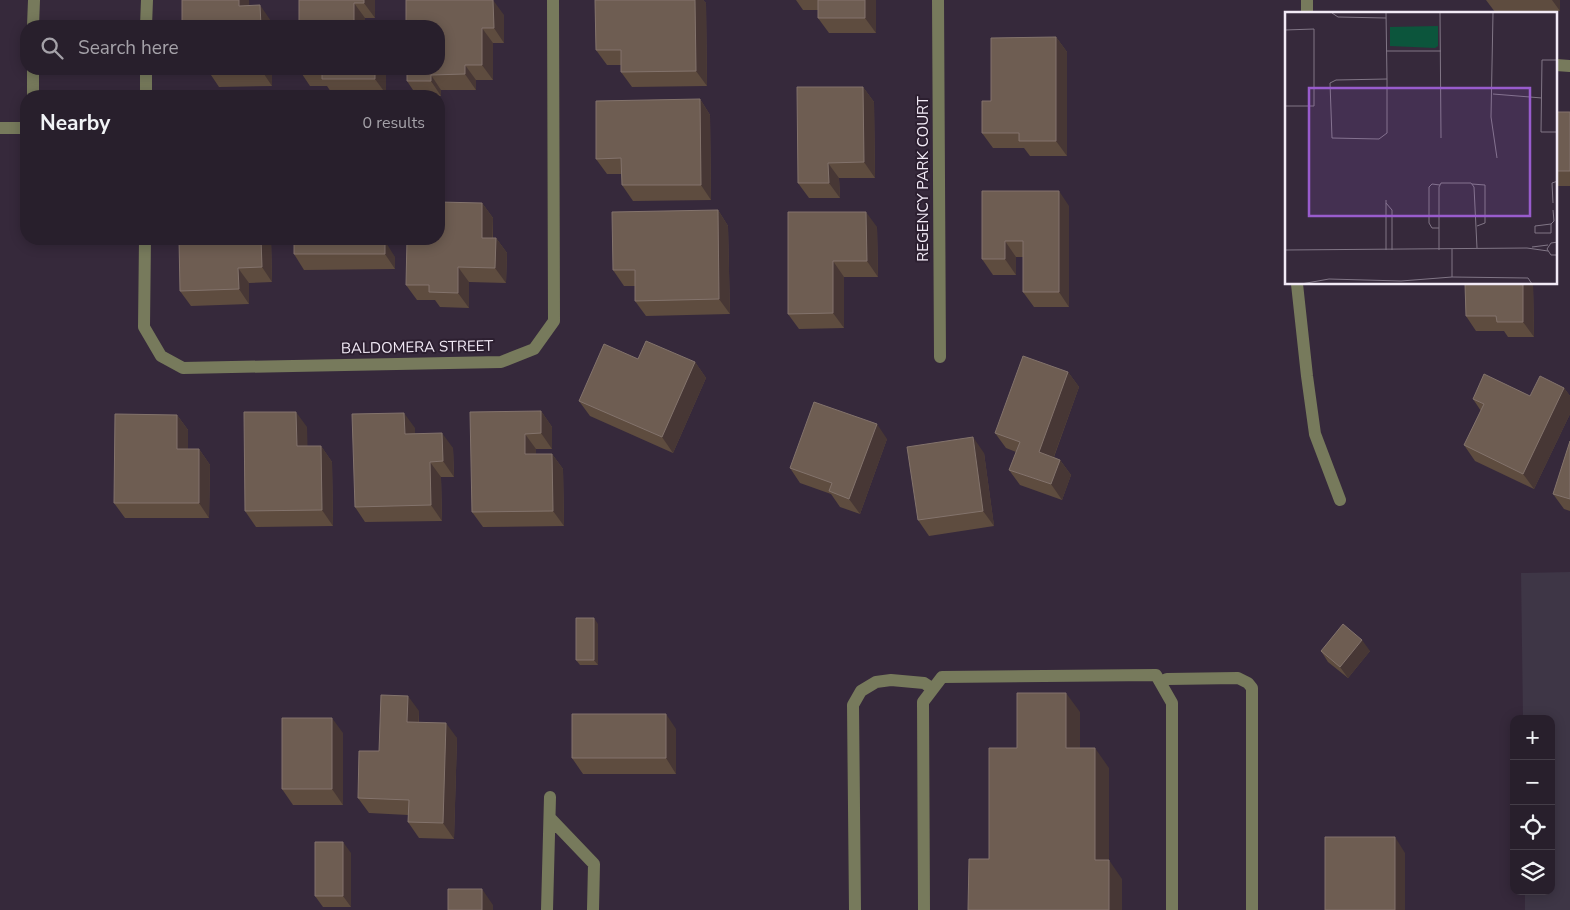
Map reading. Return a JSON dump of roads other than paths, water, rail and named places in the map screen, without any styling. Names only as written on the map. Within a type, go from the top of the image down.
[{"type":"street","points":[[33,20],[34,0]]},
{"type":"street","points":[[146,20],[147,0]]},
{"type":"street","name":"BALDOMERA STREET","points":[[145,245],[144,327],[162,356],[183,368],[501,362],[534,350],[554,321],[553,0]]},
{"type":"street","name":"REGENCY PARK COURT","points":[[938,0],[940,357]]},
{"type":"street","points":[[33,75],[33,90]]},
{"type":"street","points":[[146,75],[146,90]]},
{"type":"street","points":[[0,128],[20,128]]},
{"type":"street","points":[[1297,285],[1315,434],[1340,500]]},
{"type":"street","points":[[924,910],[923,702],[942,678],[1156,675],[1172,703],[1172,910]]},
{"type":"street","points":[[1160,682],[1167,679],[1238,678],[1252,688],[1252,910]]},
{"type":"street","points":[[855,910],[853,705],[861,691],[876,682],[891,680],[924,683],[933,690]]},
{"type":"street","points":[[547,910],[550,796]]},
{"type":"street","points":[[550,818],[594,864],[593,910]]}]
